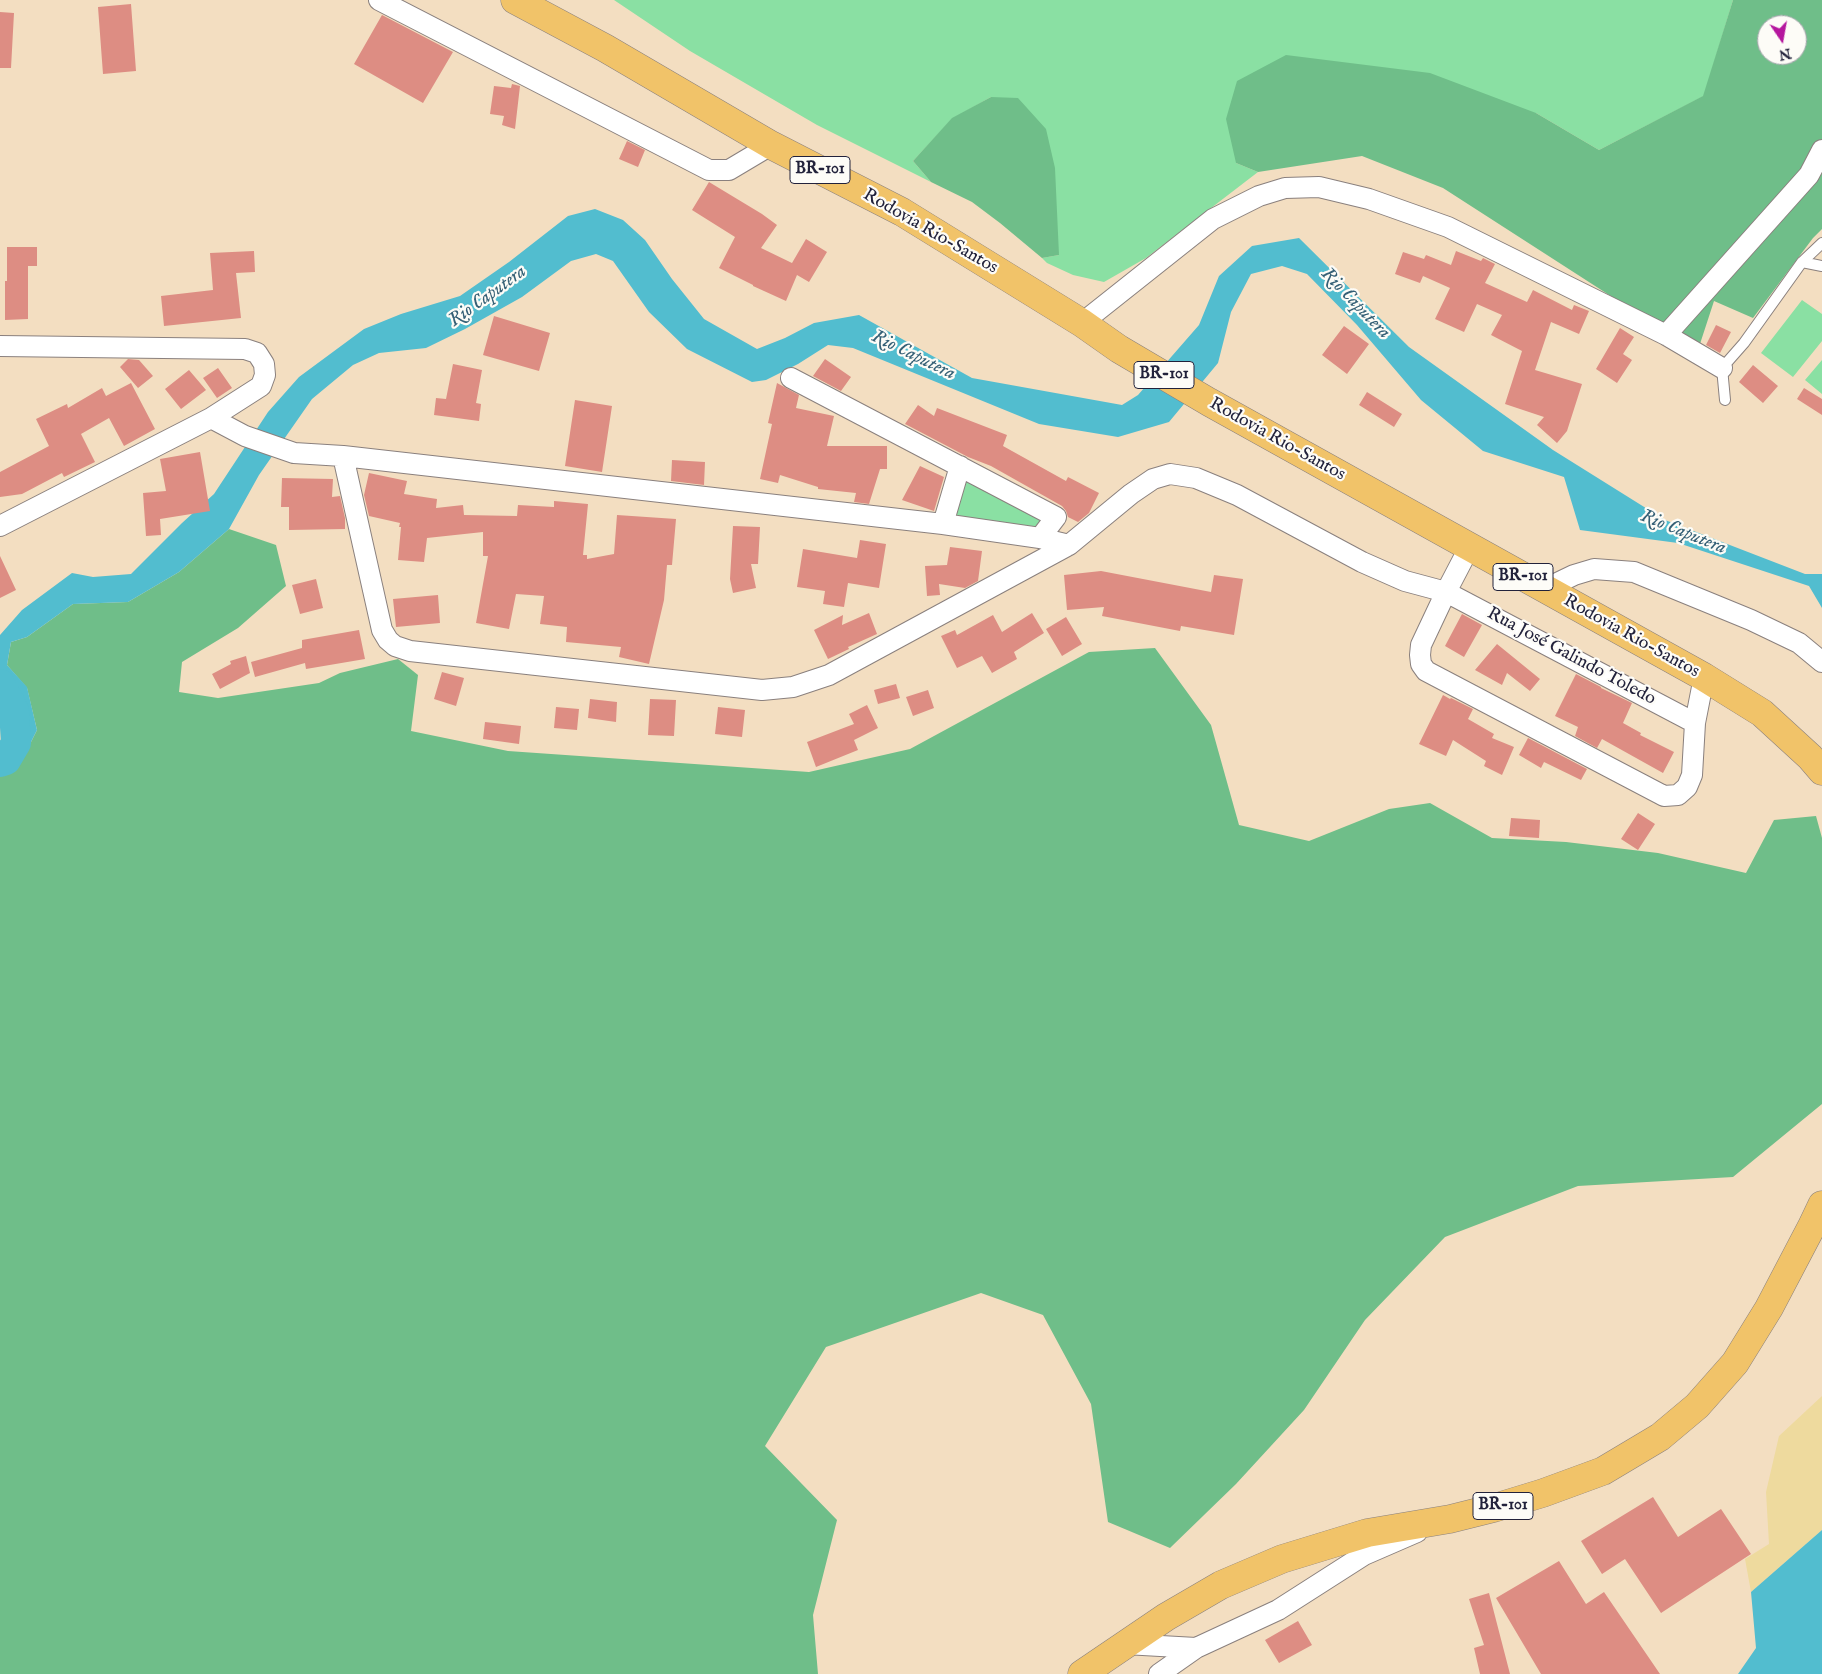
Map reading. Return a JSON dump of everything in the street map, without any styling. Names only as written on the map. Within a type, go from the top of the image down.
[{"type":"highway","name":"Rodovia Rio-Santos","points":[[515,0],[605,48],[772,145],[902,212],[1082,323],[1119,349],[1209,402],[1704,677],[1762,713],[1810,756],[1822,771]]},
{"type":"highway","name":"BR-101","points":[[1082,1674],[1166,1616],[1221,1585],[1282,1559],[1367,1533],[1494,1508],[1543,1493],[1603,1471],[1660,1437],[1697,1406],[1735,1363],[1770,1308],[1822,1205]]},
{"type":"street","points":[[379,0],[709,170],[729,170],[772,145]]},
{"type":"street","points":[[1666,335],[1809,175],[1822,150]]},
{"type":"street","points":[[1082,323],[1213,219],[1258,196],[1285,188],[1318,187],[1369,199],[1448,227],[1666,335],[1722,368]]},
{"type":"street","points":[[0,346],[245,349],[257,353],[264,364],[265,374],[261,386],[211,418],[1,526]]},
{"type":"street","points":[[791,378],[1056,517],[1040,538]]},
{"type":"street","points":[[211,418],[245,436],[294,453],[342,456],[943,524],[1040,538],[1069,545]]},
{"type":"street","name":"Rua José Galindo Toledo","points":[[342,456],[382,630],[388,640],[395,646],[410,651],[762,690],[793,686],[829,675],[1069,545],[1131,494],[1153,479],[1170,474],[1196,478],[1237,495],[1362,562],[1406,581],[1446,592],[1695,723]]},
{"type":"street","points":[[943,524],[960,466]]},
{"type":"street","points":[[1470,546],[1421,645],[1421,664],[1426,670],[1664,796],[1678,796],[1687,788],[1692,775],[1695,723],[1704,677]]},
{"type":"street","points":[[1545,589],[1574,575],[1594,569],[1634,572],[1750,620],[1799,643],[1822,662]]},
{"type":"street","points":[[1158,1674],[1196,1648],[1278,1610],[1364,1555],[1450,1518]]},
{"type":"street","points":[[1125,1644],[1196,1648]]},
{"type":"lane","points":[[1725,400],[1722,368],[1744,343],[1802,262],[1822,243]]},
{"type":"lane","points":[[1802,262],[1822,266]]},
{"type":"green space","points":[[614,0],[1733,0],[1704,96],[1599,150],[1536,113],[1236,163],[1258,172],[1146,258],[1104,282],[1073,275],[1047,263],[1042,258],[1059,255],[991,97],[952,119],[913,161],[931,182],[817,125],[690,51]]},
{"type":"green space","points":[[1733,0],[1822,0],[1822,229],[1813,238],[1753,318],[1714,301],[1698,350],[1443,188],[1362,156],[1258,172],[1236,163],[1226,119],[1237,81],[1286,55],[1430,73],[1536,113],[1599,150],[1703,96]]},
{"type":"green space","points":[[991,97],[1018,98],[1046,129],[1055,168],[1059,255],[1042,258],[972,202],[931,182],[913,161],[952,118]]},
{"type":"green space","points":[[1802,300],[1822,314],[1822,341],[1793,377],[1761,353]]},
{"type":"green space","points":[[1822,360],[1822,394],[1805,380]]},
{"type":"green space","points":[[962,472],[1050,518],[1039,534],[948,519]]},
{"type":"green space","points":[[229,529],[276,545],[286,586],[238,628],[182,662],[179,692],[218,698],[319,683],[340,673],[398,659],[418,675],[411,731],[508,751],[809,772],[910,749],[1089,652],[1155,648],[1211,725],[1239,825],[1309,841],[1389,809],[1430,803],[1492,838],[1566,842],[1658,853],[1746,873],[1774,820],[1816,816],[1822,838],[1822,1104],[1733,1177],[1578,1186],[1445,1237],[1365,1320],[1304,1410],[1236,1484],[1170,1548],[1108,1522],[1091,1404],[1043,1315],[981,1293],[826,1347],[765,1446],[837,1520],[813,1615],[818,1674],[0,1674],[0,769],[20,764],[37,730],[27,688],[7,665],[11,642],[27,637],[73,604],[128,602],[179,572]]},
{"type":"sand","points":[[1822,1396],[1822,1530],[1751,1592],[1745,1559],[1769,1544],[1766,1492],[1779,1436]]},
{"type":"water","points":[[595,209],[623,220],[645,240],[672,279],[704,319],[757,349],[785,338],[814,323],[859,315],[972,378],[1122,405],[1138,395],[1199,325],[1219,276],[1252,246],[1299,238],[1409,347],[1553,450],[1665,520],[1805,574],[1822,574],[1822,608],[1809,586],[1678,543],[1580,530],[1564,477],[1483,451],[1421,400],[1357,325],[1307,274],[1282,266],[1251,274],[1231,312],[1218,363],[1169,422],[1118,437],[1039,424],[853,348],[828,345],[798,364],[766,380],[752,382],[687,349],[649,312],[613,261],[596,254],[571,261],[522,297],[465,329],[426,348],[379,353],[353,365],[312,399],[259,475],[229,529],[179,572],[128,602],[73,604],[27,637],[11,642],[7,665],[27,687],[37,730],[20,764],[6,760],[10,735],[2,718],[0,702],[0,635],[22,610],[72,573],[93,577],[131,574],[214,494],[268,412],[299,377],[364,329],[401,314],[460,296],[509,262],[568,216]]},
{"type":"water","points":[[1822,1530],[1822,1674],[1738,1674],[1756,1648],[1751,1592]]},
{"type":"building","points":[[131,4],[136,71],[103,74],[98,7]]},
{"type":"building","points":[[0,12],[14,13],[11,68],[0,68]]},
{"type":"building","points":[[382,15],[453,52],[423,103],[354,64]]},
{"type":"building","points":[[512,84],[520,86],[515,129],[502,125],[504,116],[490,114],[494,86],[511,88]]},
{"type":"building","points":[[627,141],[645,150],[638,167],[619,159]]},
{"type":"building","points":[[709,182],[777,225],[761,248],[792,263],[806,239],[827,252],[809,282],[797,275],[786,301],[719,268],[735,237],[692,210]]},
{"type":"building","points":[[7,247],[37,247],[37,266],[28,266],[28,319],[5,320]]},
{"type":"building","points":[[254,251],[255,272],[236,273],[241,318],[164,326],[161,296],[213,290],[210,253]]},
{"type":"building","points":[[1456,251],[1481,261],[1483,258],[1495,264],[1485,283],[1527,302],[1533,290],[1572,310],[1574,305],[1589,311],[1579,334],[1551,322],[1535,370],[1582,384],[1567,431],[1557,443],[1537,425],[1544,417],[1505,404],[1522,351],[1491,335],[1502,315],[1477,304],[1464,332],[1435,319],[1450,288],[1423,276],[1420,283],[1395,274],[1403,252],[1424,259],[1426,255],[1451,265]]},
{"type":"building","points":[[494,316],[550,333],[539,371],[483,355]]},
{"type":"building","points":[[1716,325],[1731,332],[1720,353],[1706,345]]},
{"type":"building","points":[[1344,326],[1369,344],[1347,374],[1322,355]]},
{"type":"building","points":[[1620,328],[1634,337],[1623,354],[1632,360],[1617,383],[1596,369]]},
{"type":"building","points":[[128,359],[139,360],[153,376],[138,388],[120,367]]},
{"type":"building","points":[[825,359],[851,377],[841,391],[813,376]]},
{"type":"building","points":[[453,364],[482,370],[476,403],[481,404],[479,421],[434,415],[436,398],[446,399]]},
{"type":"building","points":[[1753,365],[1778,386],[1763,403],[1739,382]]},
{"type":"building","points":[[218,368],[232,388],[217,398],[203,378]]},
{"type":"building","points":[[189,370],[206,390],[181,409],[165,389]]},
{"type":"building","points":[[131,383],[155,429],[124,446],[109,418],[81,434],[95,462],[64,477],[62,473],[22,494],[0,497],[0,472],[49,446],[36,419],[67,404],[68,408],[102,388],[106,396]]},
{"type":"building","points":[[777,383],[799,395],[796,408],[834,416],[827,446],[887,446],[887,469],[880,469],[869,504],[854,502],[856,493],[818,489],[818,487],[780,475],[778,483],[760,479],[772,424],[768,423]]},
{"type":"building","points":[[1804,388],[1822,399],[1822,415],[1797,399]]},
{"type":"building","points":[[1367,392],[1402,414],[1394,427],[1359,405]]},
{"type":"building","points":[[575,400],[612,406],[602,472],[565,466]]},
{"type":"building","points":[[918,405],[934,416],[937,408],[1007,435],[1003,446],[1066,481],[1068,477],[1099,493],[1089,513],[1078,522],[1068,517],[1062,506],[991,466],[968,457],[905,424]]},
{"type":"building","points":[[200,452],[210,511],[160,519],[161,535],[146,536],[143,493],[166,491],[160,459]]},
{"type":"building","points":[[672,460],[705,462],[704,485],[671,481]]},
{"type":"building","points":[[920,466],[944,477],[934,511],[902,500]]},
{"type":"building","points":[[369,473],[407,481],[404,494],[437,499],[436,508],[463,505],[464,515],[517,516],[518,505],[554,507],[554,501],[588,504],[583,555],[587,555],[587,559],[614,554],[617,515],[676,519],[672,565],[667,565],[664,600],[649,664],[619,657],[621,647],[566,642],[567,627],[540,624],[544,596],[516,594],[509,629],[476,623],[488,556],[483,556],[483,532],[427,538],[424,562],[398,560],[400,523],[369,516],[364,495]]},
{"type":"building","points":[[282,478],[333,479],[332,497],[340,496],[345,518],[345,529],[289,530],[289,507],[281,507]]},
{"type":"building","points":[[733,526],[760,527],[758,564],[751,564],[756,588],[733,593],[730,579]]},
{"type":"building","points":[[860,540],[886,544],[879,588],[848,583],[844,607],[823,604],[825,591],[797,587],[803,549],[857,558]]},
{"type":"building","points":[[950,547],[982,551],[978,581],[965,588],[939,584],[940,595],[927,596],[925,566],[947,565]]},
{"type":"building","points":[[0,556],[16,590],[0,598]]},
{"type":"building","points":[[1101,571],[1211,592],[1214,575],[1243,579],[1234,635],[1181,626],[1180,631],[1102,616],[1104,607],[1067,610],[1064,575]]},
{"type":"building","points":[[316,579],[323,608],[300,614],[292,585]]},
{"type":"building","points":[[438,595],[440,623],[396,627],[393,599]]},
{"type":"building","points":[[869,613],[877,634],[848,647],[849,649],[828,659],[814,630],[843,615],[842,625]]},
{"type":"building","points":[[1032,613],[1044,633],[1014,652],[1017,659],[992,673],[982,656],[957,668],[941,636],[955,630],[957,635],[993,615],[1002,632]]},
{"type":"building","points":[[1462,614],[1482,625],[1464,657],[1445,646]]},
{"type":"building","points":[[1066,617],[1082,644],[1062,656],[1046,629]]},
{"type":"building","points":[[359,630],[365,659],[306,669],[305,663],[255,677],[251,662],[302,648],[302,640]]},
{"type":"building","points":[[1497,644],[1540,679],[1530,691],[1507,673],[1502,685],[1475,670]]},
{"type":"building","points":[[246,656],[250,673],[220,689],[212,674],[231,664],[230,661]]},
{"type":"building","points":[[442,672],[464,678],[456,706],[434,699]]},
{"type":"building","points":[[1576,674],[1632,703],[1623,723],[1641,733],[1640,735],[1674,752],[1663,773],[1602,739],[1597,748],[1575,736],[1578,727],[1555,716]]},
{"type":"building","points":[[896,684],[900,698],[878,704],[874,690]]},
{"type":"building","points":[[928,690],[934,708],[913,716],[906,697]]},
{"type":"building","points":[[1443,695],[1473,709],[1468,719],[1494,734],[1492,738],[1514,747],[1502,775],[1484,766],[1486,761],[1453,740],[1446,756],[1419,744]]},
{"type":"building","points":[[590,699],[617,702],[616,722],[588,718]]},
{"type":"building","points":[[650,699],[676,700],[674,736],[648,735]]},
{"type":"building","points":[[867,705],[878,728],[854,740],[858,750],[816,767],[807,742],[854,724],[849,714]]},
{"type":"building","points":[[556,707],[579,709],[577,730],[554,728]]},
{"type":"building","points":[[718,707],[745,710],[742,737],[715,734]]},
{"type":"building","points":[[485,722],[521,726],[519,744],[483,739]]},
{"type":"building","points":[[1528,738],[1587,769],[1581,780],[1544,762],[1541,768],[1519,755]]},
{"type":"building","points":[[1638,813],[1655,824],[1638,850],[1621,839]]},
{"type":"building","points":[[1511,818],[1540,820],[1539,838],[1509,836]]},
{"type":"building","points":[[1653,1497],[1678,1537],[1721,1509],[1751,1554],[1661,1613],[1625,1559],[1602,1574],[1581,1541]]},
{"type":"building","points":[[1559,1561],[1586,1604],[1604,1592],[1660,1674],[1541,1674],[1496,1598]]},
{"type":"building","points":[[1489,1593],[1510,1674],[1480,1674],[1474,1648],[1484,1645],[1469,1599]]},
{"type":"building","points":[[1298,1621],[1312,1645],[1279,1663],[1265,1640]]},
{"type":"waterway","name":"Rio Caputera","points":[[0,684],[14,711],[16,743],[6,760],[0,762]]}]
